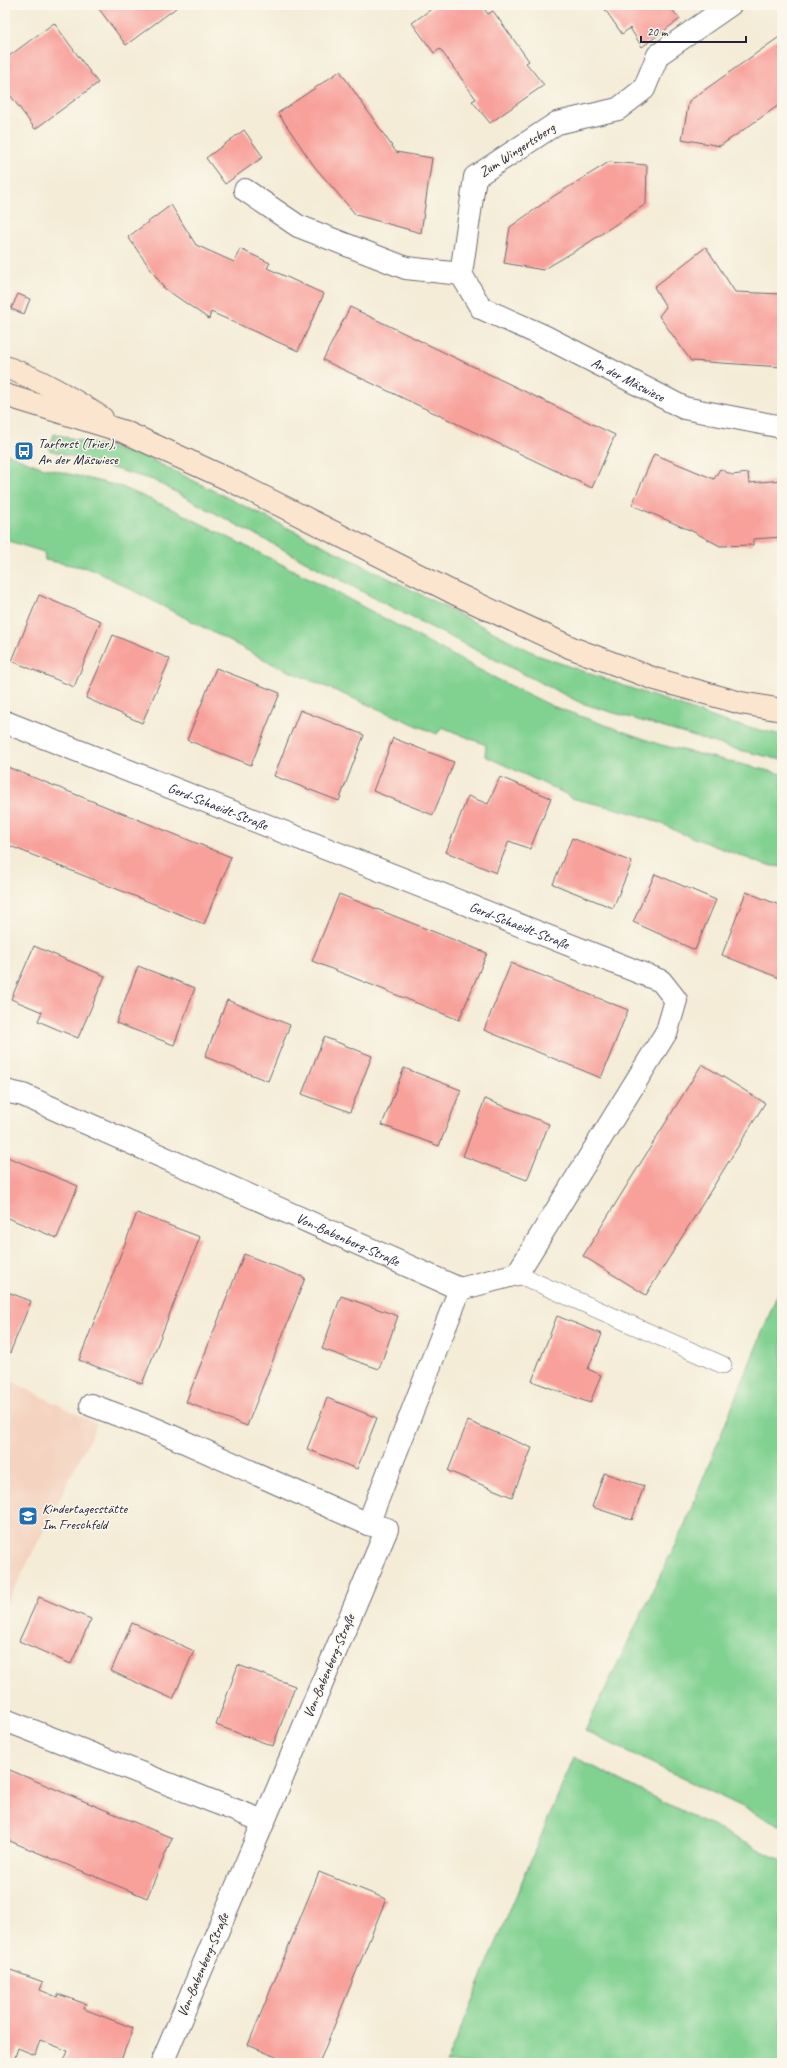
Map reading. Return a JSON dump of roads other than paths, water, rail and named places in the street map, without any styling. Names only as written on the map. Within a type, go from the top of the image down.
[{"type":"main road","points":[[5,366],[27,375],[76,401],[125,432]]},
{"type":"main road","points":[[5,395],[125,432],[230,480],[454,594],[572,648],[655,679],[741,703],[782,710]]},
{"type":"street","name":"Zum Wingertsberg","points":[[461,274],[475,177],[557,123],[618,109],[644,89],[658,55],[730,5]]},
{"type":"street","points":[[245,190],[298,226],[406,268],[461,274]]},
{"type":"street","name":"An der Mäswiese","points":[[461,274],[482,308],[544,336],[684,408],[782,427]]},
{"type":"street","name":"Gerd-Schaeidt-Straße","points":[[5,722],[661,982],[676,1000],[667,1031],[567,1196],[517,1274]]},
{"type":"street","name":"Von-Babenberg-Straße","points":[[5,1091],[23,1095],[460,1289]]},
{"type":"street","points":[[368,1524],[460,1289],[517,1274]]},
{"type":"street","name":"Von-Babenberg-Straße","points":[[91,1405],[158,1430],[368,1524],[387,1529],[162,2063]]},
{"type":"street","points":[[5,1720],[263,1822]]},
{"type":"lane","points":[[517,1274],[723,1365]]},
{"type":"place","name":"Tarforst (Trier), An der Mäswiese","points":[[24,451]]},
{"type":"place","name":"Kindertagesstätte Im Freschfeld","points":[[28,1516]]}]
